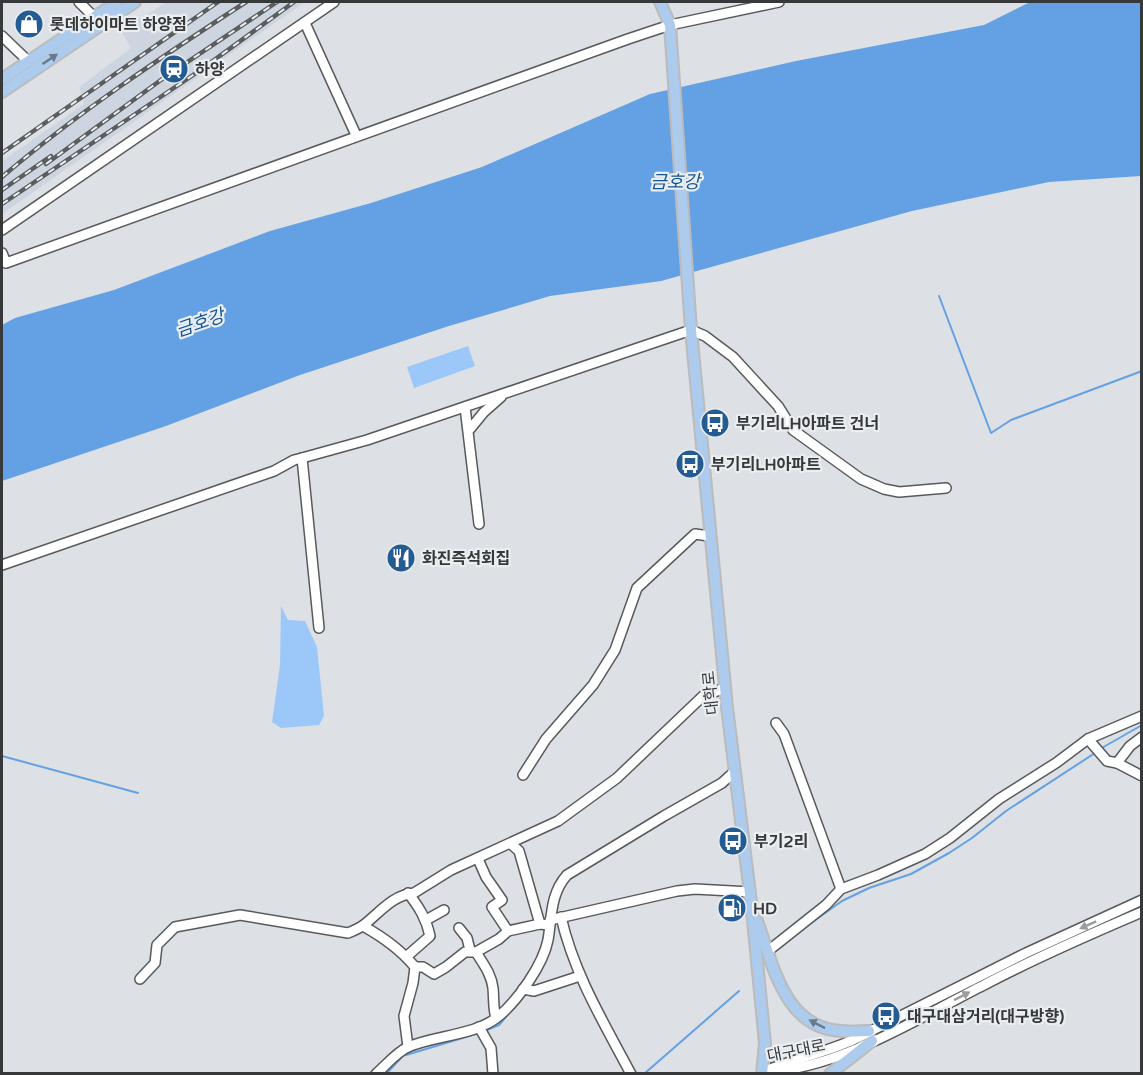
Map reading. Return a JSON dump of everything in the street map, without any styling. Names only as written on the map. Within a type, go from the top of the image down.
[{"type":"main road","points":[[2,92],[98,21],[117,2]]},
{"type":"main road","points":[[2,79],[28,61],[135,2]]},
{"type":"main road","points":[[660,2],[670,25]]},
{"type":"main road","name":"대학로","points":[[670,25],[689,309],[725,688],[753,910],[765,1043],[762,1073]]},
{"type":"main road","points":[[753,910],[780,987],[795,1009],[808,1020],[826,1029],[871,1036]]},
{"type":"main road","points":[[830,1074],[871,1036]]},
{"type":"street","points":[[79,2],[98,21]]},
{"type":"street","points":[[2,230],[334,2]]},
{"type":"street","points":[[2,254],[6,263],[356,135],[670,25],[779,2]]},
{"type":"street","points":[[304,23],[356,135]]},
{"type":"street","points":[[2,36],[28,61]]},
{"type":"street","points":[[2,565],[274,471],[294,460],[366,440],[691,330],[705,336],[733,357],[778,406],[793,430],[861,479],[884,489],[899,492],[946,488]]},
{"type":"street","points":[[470,429],[484,412],[506,393]]},
{"type":"street","points":[[465,407],[470,429],[479,524]]},
{"type":"street","points":[[302,458],[319,628]]},
{"type":"street","points":[[523,775],[546,739],[599,676],[615,650],[637,588],[695,534],[709,536]]},
{"type":"street","points":[[140,979],[155,963],[157,945],[175,927],[240,915],[348,933],[363,926],[386,904],[414,892],[451,870],[558,821],[617,778],[703,696],[725,688]]},
{"type":"street","points":[[768,951],[826,905],[841,888],[878,875],[925,854],[950,838],[999,799],[1056,763],[1093,746],[1142,716]]},
{"type":"street","points":[[776,723],[784,734],[841,888]]},
{"type":"street","points":[[1117,763],[1130,746],[1142,737]]},
{"type":"street","points":[[1093,746],[1107,761],[1117,763],[1142,776]]},
{"type":"street","points":[[546,923],[553,902],[567,875],[722,783],[734,772]]},
{"type":"street","points":[[376,1074],[408,1047],[447,1038],[479,1027],[495,1018],[523,989],[543,957],[548,940],[546,923],[519,851],[511,844]]},
{"type":"street","points":[[478,859],[486,877],[502,900],[492,907],[508,932]]},
{"type":"street","points":[[363,926],[384,938],[415,967],[423,967],[434,974],[508,932],[561,917],[677,891],[695,889],[750,892]]},
{"type":"street","points":[[406,957],[430,936],[419,906],[408,893]]},
{"type":"street","name":"대구대로","points":[[762,1073],[819,1063],[1026,953],[1142,900]]},
{"type":"street","points":[[426,920],[444,910]]},
{"type":"street","name":"대구대로","points":[[871,1036],[1142,912]]},
{"type":"street","points":[[561,917],[570,951],[580,976],[631,1074]]},
{"type":"street","points":[[459,928],[488,970],[493,988],[492,1007],[495,1018]]},
{"type":"street","points":[[408,1047],[404,1016],[415,967]]},
{"type":"street","points":[[523,989],[534,991],[580,976]]},
{"type":"street","points":[[479,1027],[491,1048],[493,1074]]},
{"type":"shaded area","points":[[167,2],[305,2],[2,214],[2,161],[84,104],[79,87],[131,48],[121,31]]},
{"type":"shaded area","points":[[468,346],[475,366],[414,388],[407,367]]},
{"type":"shaded area","points":[[281,606],[288,620],[305,621],[317,647],[324,716],[319,725],[281,728],[272,722],[280,665]]},
{"type":"water","name":"금호강","points":[[1030,2],[1141,2],[1141,176],[1049,182],[912,211],[661,281],[550,296],[449,326],[300,375],[166,426],[2,481],[2,325],[15,318],[114,290],[270,231],[371,203],[482,167],[650,94],[796,61],[984,25]]},
{"type":"waterway","points":[[939,296],[991,433],[1011,420],[1142,371]]},
{"type":"waterway","points":[[1100,749],[1142,725]]},
{"type":"waterway","points":[[811,923],[842,901],[869,888],[911,874],[949,853],[1006,811],[1095,753]]},
{"type":"waterway","points":[[2,756],[138,793]]},
{"type":"waterway","points":[[644,1074],[739,991]]},
{"type":"waterway","points":[[487,1030],[499,1025],[522,998]]},
{"type":"waterway","points":[[406,1055],[476,1034]]},
{"type":"waterway","points":[[386,1074],[401,1058]]},
{"type":"railway","points":[[2,153],[218,2]]},
{"type":"railway","points":[[2,177],[90,108],[246,2]]},
{"type":"railway","points":[[46,164],[165,77],[277,2]]},
{"type":"railway","points":[[2,204],[199,71],[294,2]]},
{"type":"railway","points":[[2,190],[51,156]]},
{"type":"place","name":"롯데하이마트 하양점","points":[[29,24]]},
{"type":"place","name":"하양","points":[[174,69]]},
{"type":"place","name":"부기리LH아파트 건너","points":[[715,423]]},
{"type":"place","name":"부기리LH아파트","points":[[690,464]]},
{"type":"place","name":"화진즉석회집","points":[[401,558]]},
{"type":"place","name":"부기2리","points":[[733,841]]},
{"type":"place","name":"HD","points":[[732,908]]},
{"type":"place","name":"대구대삼거리(대구방향)","points":[[886,1016]]}]
